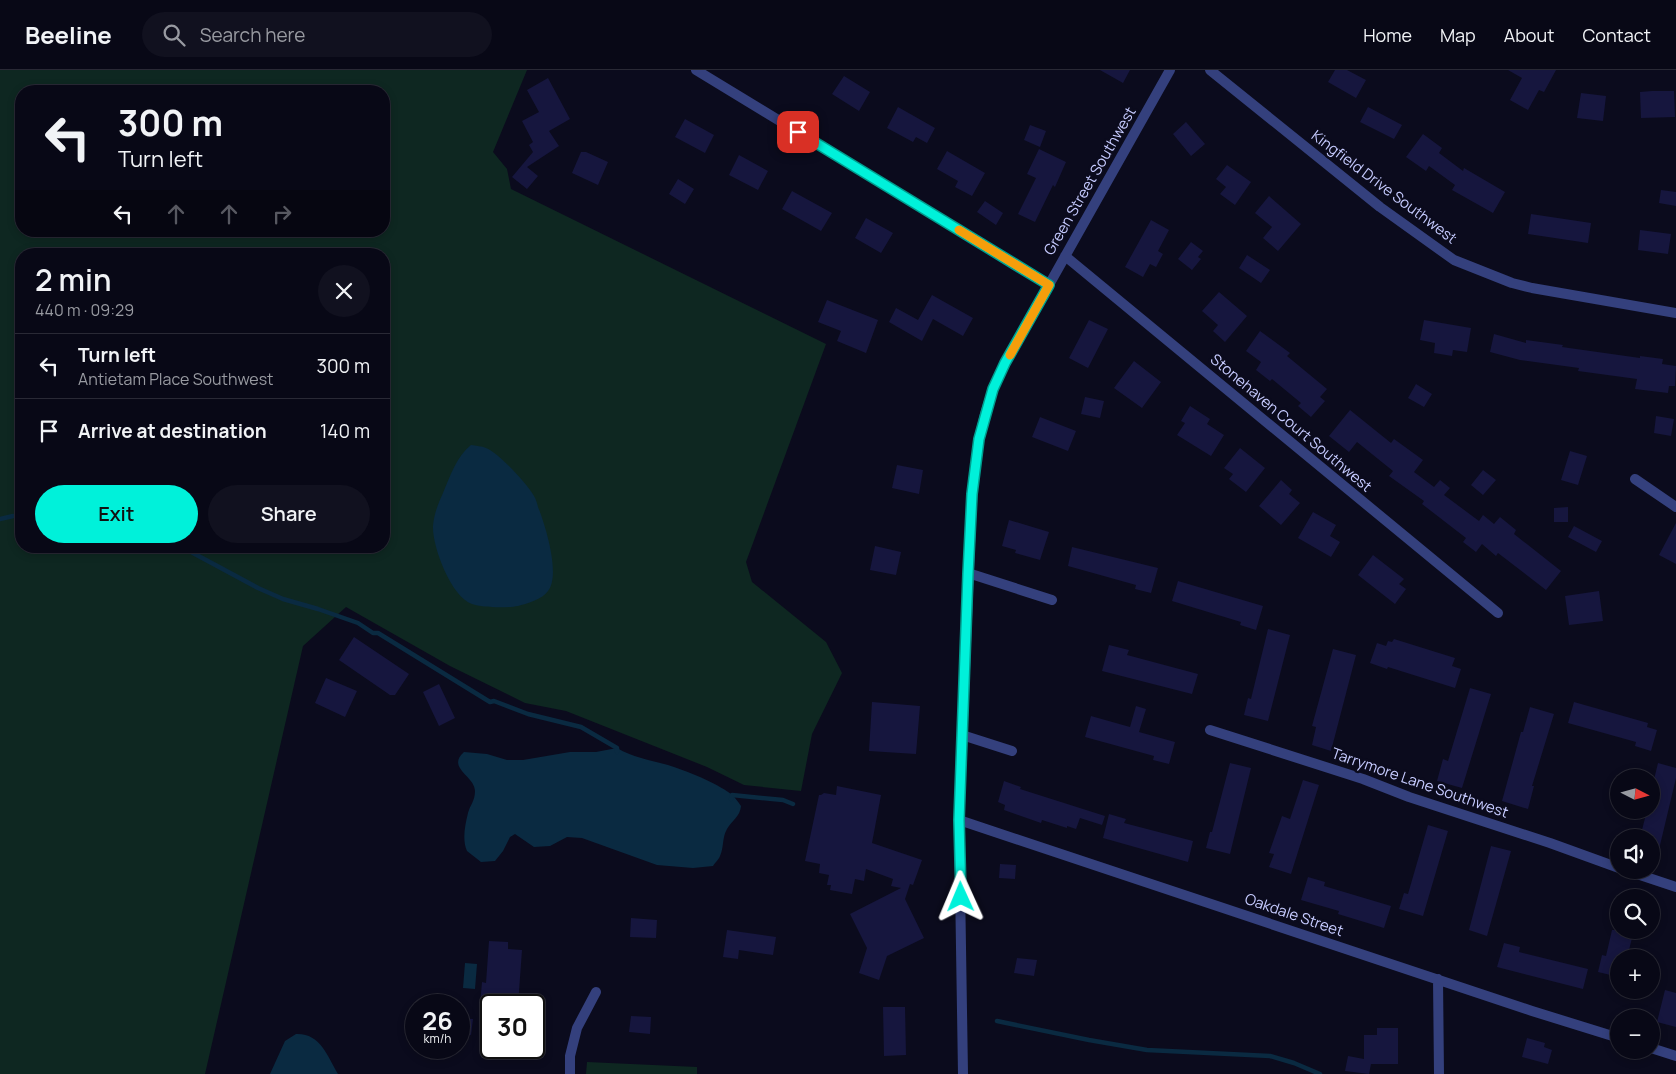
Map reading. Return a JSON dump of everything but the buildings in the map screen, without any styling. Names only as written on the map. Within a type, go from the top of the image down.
[{"type":"street","points":[[696,70],[1049,285]]},
{"type":"street","name":"Green Street Southwest","points":[[963,1074],[959,820],[972,494],[979,439],[993,389],[1005,363],[1170,70]]},
{"type":"street","name":"Kingfield Drive Southwest","points":[[1210,70],[1380,207],[1454,260],[1518,285],[1676,313]]},
{"type":"street","name":"Stonehaven Court Southwest","points":[[1065,256],[1498,613]]},
{"type":"street","points":[[1634,478],[1676,507]]},
{"type":"street","points":[[968,574],[1052,600]]},
{"type":"street","name":"Tarrymore Lane Southwest","points":[[1210,730],[1363,779],[1409,797],[1610,865]]},
{"type":"street","points":[[962,735],[1012,751]]},
{"type":"street","name":"Oakdale Street","points":[[959,820],[1610,1035]]},
{"type":"street","points":[[1650,879],[1676,888]]},
{"type":"street","points":[[1438,979],[1439,1074]]},
{"type":"street","points":[[570,1074],[570,1056],[576,1028],[596,992]]},
{"type":"street","points":[[1660,1051],[1676,1056]]},
{"type":"green space","points":[[0,70],[527,70],[493,152],[507,169],[511,189],[826,344],[746,562],[752,582],[826,642],[842,673],[812,734],[801,791],[744,785],[707,767],[566,711],[525,703],[450,666],[346,607],[303,646],[205,1074],[0,1074]]},
{"type":"green space","points":[[587,1062],[697,1067],[697,1074],[586,1074]]},
{"type":"water","points":[[471,445],[484,447],[498,456],[519,477],[536,500],[548,537],[553,574],[552,583],[548,591],[538,599],[518,606],[502,607],[472,604],[457,592],[444,570],[439,558],[434,535],[435,513],[454,467]]},
{"type":"water","points":[[617,748],[701,777],[717,785],[735,798],[741,806],[740,810],[725,832],[721,853],[713,866],[693,868],[657,865],[582,838],[567,837],[550,846],[534,847],[515,834],[510,837],[495,861],[481,862],[467,851],[464,837],[465,827],[475,791],[471,781],[458,763],[459,758],[464,752],[487,754],[507,760],[523,760],[570,752],[596,752]]},
{"type":"water","points":[[465,963],[477,964],[475,989],[463,988]]},
{"type":"water","points":[[296,1034],[311,1037],[317,1041],[322,1046],[338,1074],[270,1074],[285,1041]]},
{"type":"waterway","points":[[0,519],[13,516]]},
{"type":"waterway","points":[[193,553],[258,588],[283,599],[358,623],[373,633],[378,633],[490,702],[494,701],[528,714],[581,727],[617,748],[617,752]]},
{"type":"waterway","points":[[731,799],[732,795],[783,800],[793,804]]},
{"type":"waterway","points":[[997,1021],[1147,1050],[1270,1056],[1294,1063],[1320,1074]]},
{"type":"slow traffic","points":[[959,230],[1049,285],[1010,355]]},
{"type":"route","points":[[798,132],[1049,285],[1005,363],[993,389],[979,439],[972,494],[968,574],[959,820],[961,897]]}]
